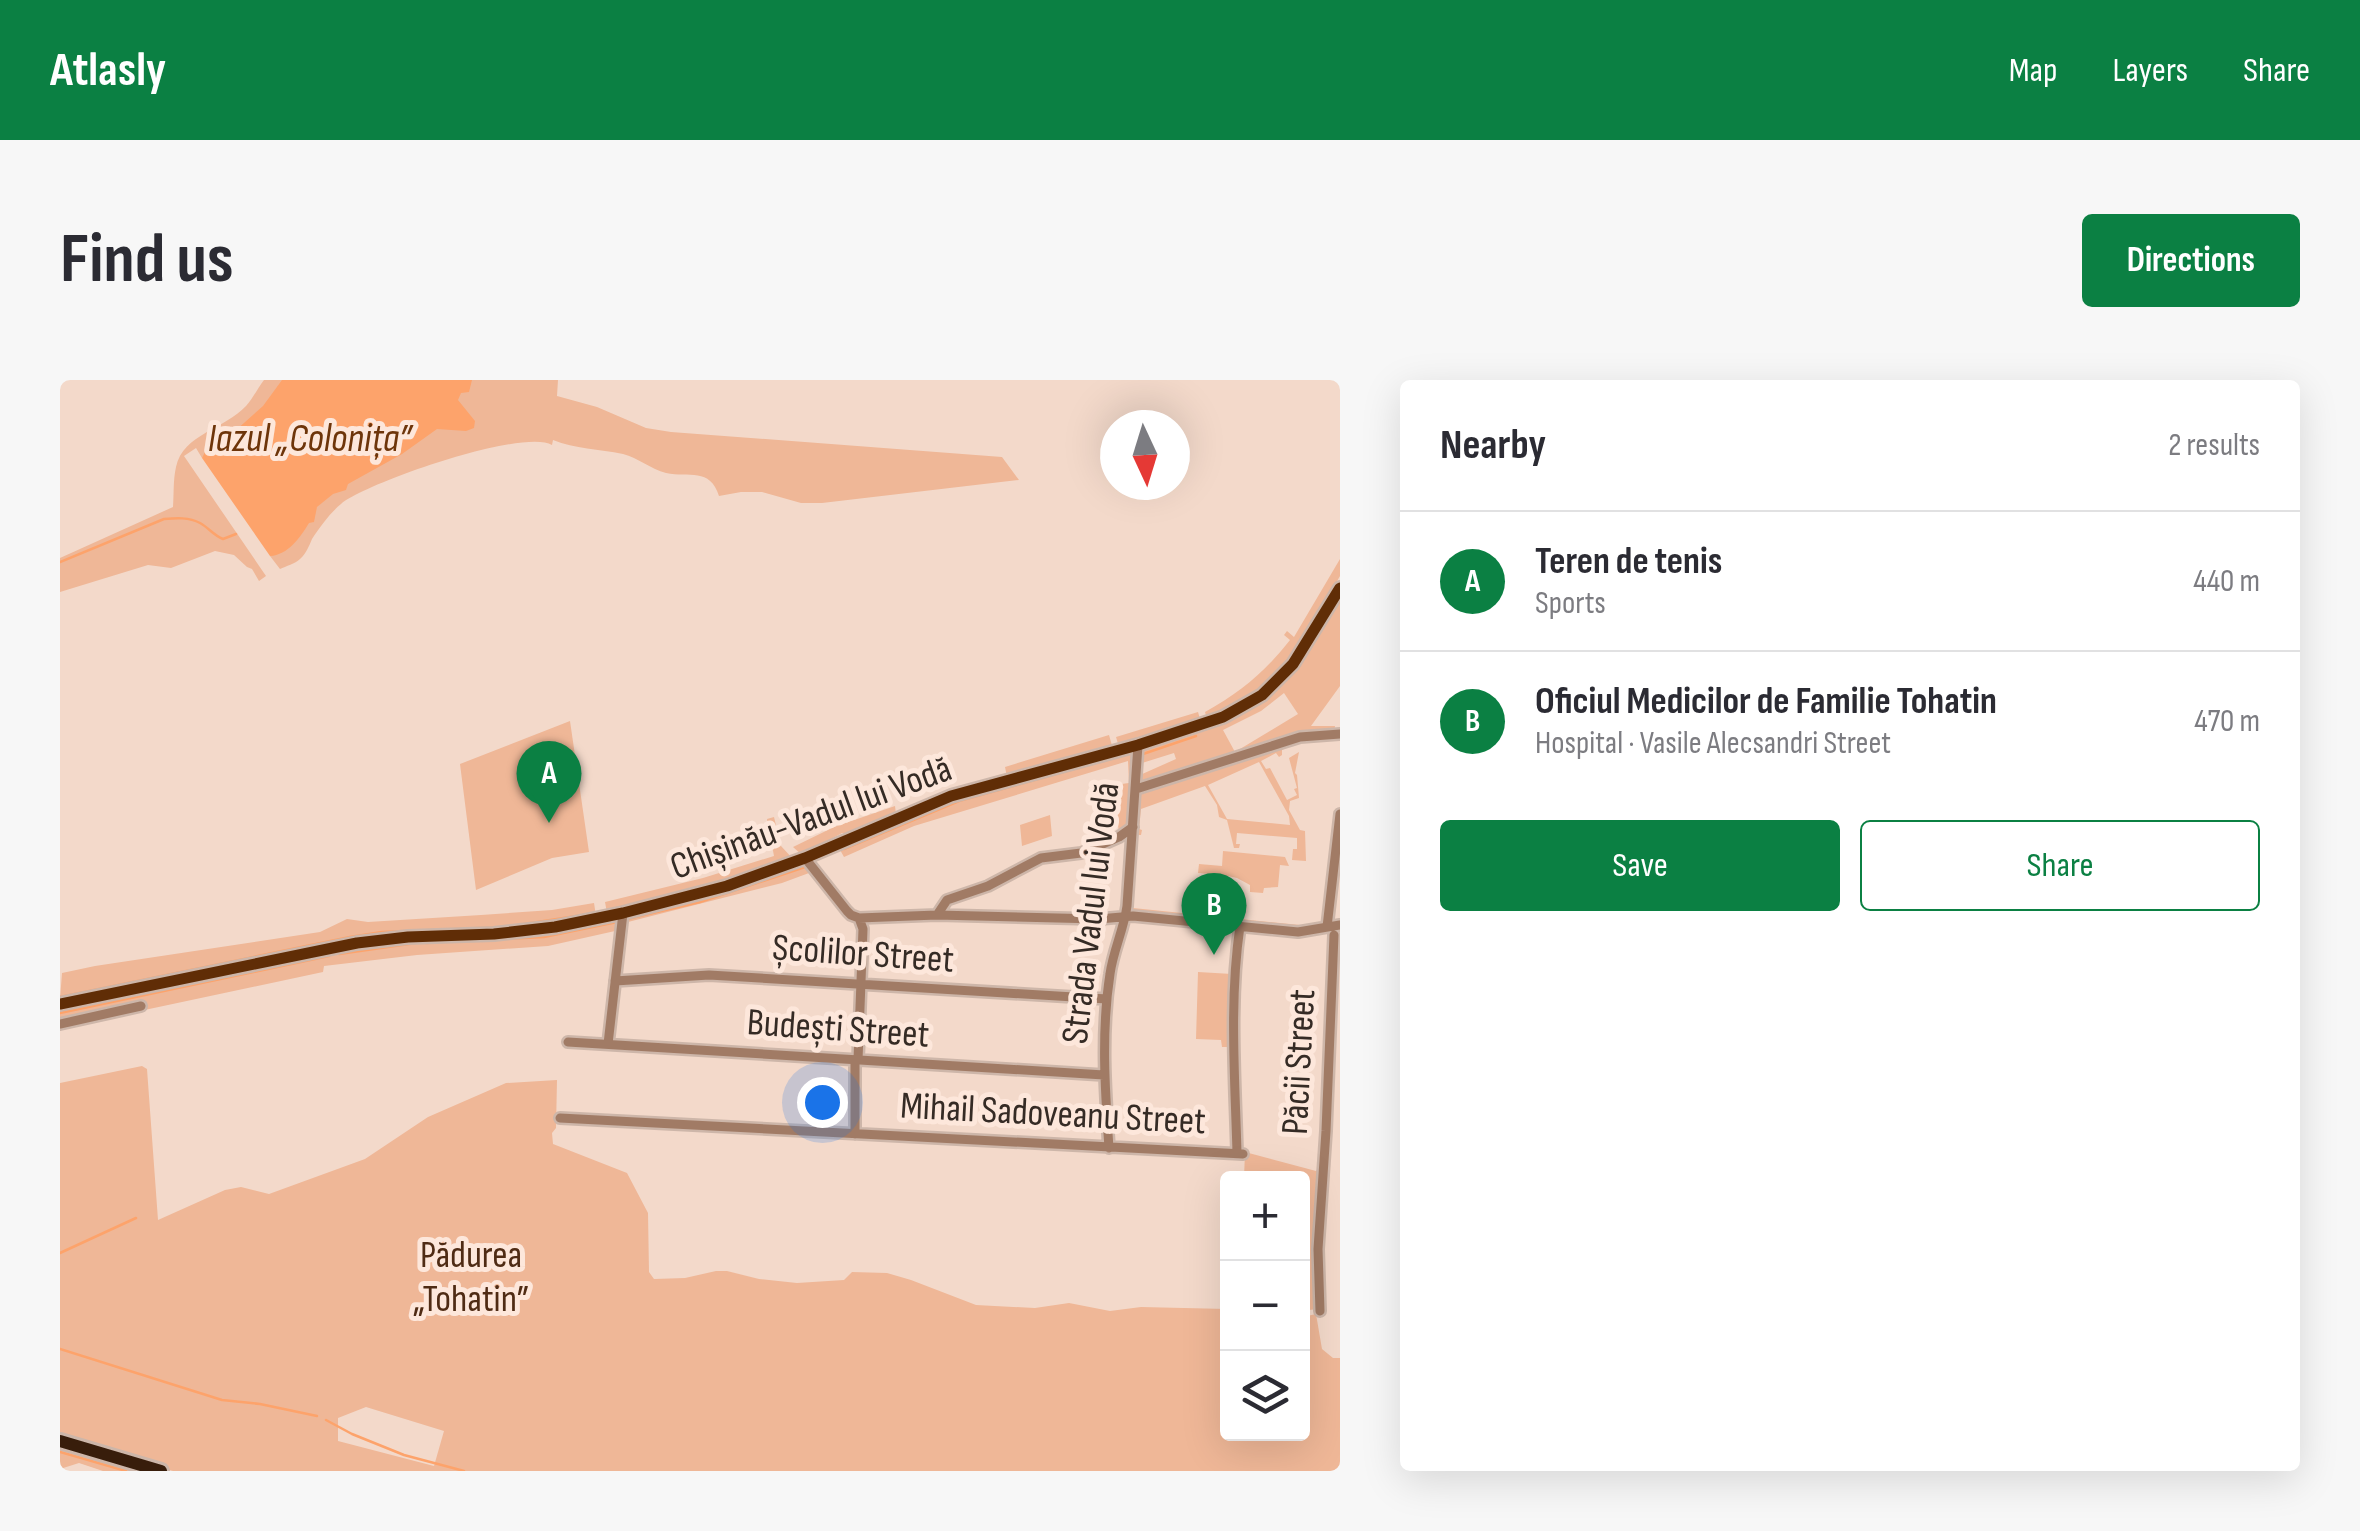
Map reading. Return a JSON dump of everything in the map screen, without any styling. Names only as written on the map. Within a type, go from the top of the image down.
[{"type":"highway","points":[[60,1442],[162,1471]]},
{"type":"main road","name":"Chișinău-Vadul lui Vodă","points":[[60,1004],[357,943],[524,931],[624,913],[728,886],[951,796],[1138,746],[1223,718],[1262,695],[1293,664],[1340,588]]},
{"type":"street","points":[[1136,789],[1300,737],[1340,734]]},
{"type":"street","name":"Strada Vadul lui Vodă","points":[[1109,1148],[1104,1076],[1107,999],[1113,954],[1126,918],[1138,746]]},
{"type":"street","name":"Păcii Street","points":[[1320,1311],[1318,1249],[1340,814]]},
{"type":"street","points":[[937,915],[947,900],[988,886],[1042,858],[1094,848],[1133,827]]},
{"type":"street","points":[[805,858],[847,911],[860,918],[1154,918],[1335,932]]},
{"type":"street","points":[[608,1044],[624,913]]},
{"type":"street","points":[[855,1134],[862,986],[860,918]]},
{"type":"street","name":"Mihail Sadoveanu Street","points":[[560,1118],[1240,1154],[1234,1040],[1235,959],[1240,926]]},
{"type":"street","name":"Școlilor Street","points":[[616,981],[709,975],[1107,999]]},
{"type":"street","points":[[60,1024],[141,1006]]},
{"type":"street","name":"Budești Street","points":[[568,1042],[1104,1076]]},
{"type":"green space","points":[[264,380],[300,380],[272,421],[202,458],[196,448],[184,456],[266,576],[259,581],[252,569],[234,555],[215,551],[171,568],[148,565],[60,592],[60,558],[173,507],[180,456],[196,439],[246,406]]},
{"type":"green space","points":[[419,380],[558,380],[557,396],[597,407],[646,428],[1002,457],[1019,480],[801,503],[762,492],[719,496],[704,477],[666,473],[623,454],[553,440],[552,445],[511,444],[412,471],[357,494],[329,516],[302,557],[280,569],[270,556],[290,540]]},
{"type":"green space","points":[[1340,559],[1340,576],[1293,658],[1254,695],[1207,719],[1205,712],[1241,689],[1271,662],[1290,640],[1284,635],[1287,631],[1294,637]]},
{"type":"green space","points":[[1340,597],[1340,686],[1311,726],[1335,726],[1333,741],[1299,741],[1282,750],[1279,757],[1276,753],[1261,761],[1266,769],[1270,768],[1287,800],[1297,795],[1289,758],[1299,752],[1295,773],[1299,798],[1290,801],[1289,810],[1300,830],[1305,831],[1306,861],[1292,860],[1297,838],[1237,833],[1236,844],[1240,844],[1234,848],[1227,820],[1219,817],[1217,805],[1205,786],[1141,809],[1133,908],[1310,926],[1303,929],[1135,912],[1130,907],[1140,775],[1176,759],[1174,753],[1142,763],[1143,751],[1234,717],[1296,667]],"holes":[[[1284,693],[1298,714],[1235,752],[1223,730],[1261,711]],[[1259,762],[1289,816],[1290,825],[1227,819],[1208,785]]]},
{"type":"green space","points":[[1198,712],[1201,722],[1119,747],[1116,737]]},
{"type":"green space","points":[[570,721],[589,852],[552,858],[476,890],[460,764]]},
{"type":"green space","points":[[1109,735],[1113,749],[1007,777],[1005,767]]},
{"type":"green space","points":[[1134,752],[1131,822],[1119,834],[1114,785],[1129,783],[1128,761],[914,826],[844,857],[839,848],[958,798]]},
{"type":"green space","points":[[895,806],[896,814],[854,833],[842,833],[802,855],[793,847],[834,827]]},
{"type":"green space","points":[[1050,815],[1052,836],[1022,846],[1020,825]]},
{"type":"green space","points":[[774,817],[781,846],[793,859],[721,884],[607,913],[605,902],[774,856],[767,819]]},
{"type":"green space","points":[[1223,851],[1285,857],[1289,866],[1280,865],[1278,887],[1264,888],[1263,893],[1250,892],[1250,885],[1237,878],[1228,876],[1227,882],[1221,882],[1221,875],[1198,873],[1199,864],[1222,866]]},
{"type":"green space","points":[[804,864],[841,909],[809,873],[624,923],[627,917]]},
{"type":"green space","points":[[594,903],[596,916],[514,929],[427,932],[60,999],[62,973],[320,932],[347,919],[368,922],[481,915]]},
{"type":"green space","points":[[616,919],[619,928],[615,931],[548,946],[324,966],[323,972],[60,1028],[60,1008],[346,949]]},
{"type":"green space","points":[[1196,926],[1235,928],[1231,1047],[1222,1047],[1221,1040],[1196,1039],[1198,972],[1232,974],[1233,933]]},
{"type":"green space","name":"Pădurea „Tohatin”","points":[[142,1066],[147,1069],[158,1220],[225,1190],[241,1187],[269,1194],[365,1159],[428,1117],[506,1083],[557,1080],[553,1144],[627,1173],[648,1213],[649,1272],[654,1279],[727,1271],[797,1283],[844,1280],[852,1272],[887,1273],[976,1305],[1035,1308],[1069,1303],[1110,1311],[1141,1307],[1220,1309],[1220,1441],[1310,1441],[1310,1315],[1316,1314],[1322,1349],[1333,1358],[1340,1358],[1340,1471],[173,1471],[60,1438],[60,1083]],"holes":[[[366,1407],[444,1431],[434,1466],[338,1441],[338,1418]]]},
{"type":"green space","points":[[1245,1152],[1316,1171],[1320,1167],[1314,1270],[1316,1309],[1310,1310],[1310,1171],[1244,1171]]},
{"type":"green space","points":[[60,1446],[147,1471],[103,1471],[79,1463],[60,1469]]},
{"type":"water","name":"Iazul „Colonița”","points":[[282,380],[472,380],[469,392],[461,393],[458,400],[475,421],[474,428],[437,429],[348,484],[346,490],[333,494],[317,507],[314,522],[309,523],[293,545],[270,556],[202,458],[209,444],[235,431],[263,406]]},
{"type":"waterway","points":[[60,562],[164,519],[196,521],[223,539],[236,534]]},
{"type":"waterway","points":[[1143,754],[1196,736]]},
{"type":"waterway","points":[[844,849],[959,801],[1132,753]]},
{"type":"waterway","points":[[627,919],[700,902],[805,867]]},
{"type":"waterway","points":[[605,911],[684,891]]},
{"type":"waterway","points":[[60,997],[350,937],[504,927],[596,913]]},
{"type":"waterway","points":[[426,943],[544,937],[617,922]]},
{"type":"waterway","points":[[339,954],[416,943]]},
{"type":"waterway","points":[[60,1013],[329,956]]},
{"type":"waterway","points":[[60,1253],[136,1218]]},
{"type":"waterway","points":[[60,1349],[222,1400],[317,1416]]},
{"type":"waterway","points":[[326,1420],[404,1455],[464,1471]]},
{"type":"waterway","points":[[60,1452],[126,1471]]},
{"type":"place","name":"Teren de tenis","points":[[549,823]]},
{"type":"place","name":"Oficiul Medicilor de Familie Tohatin","points":[[1214,955]]}]
